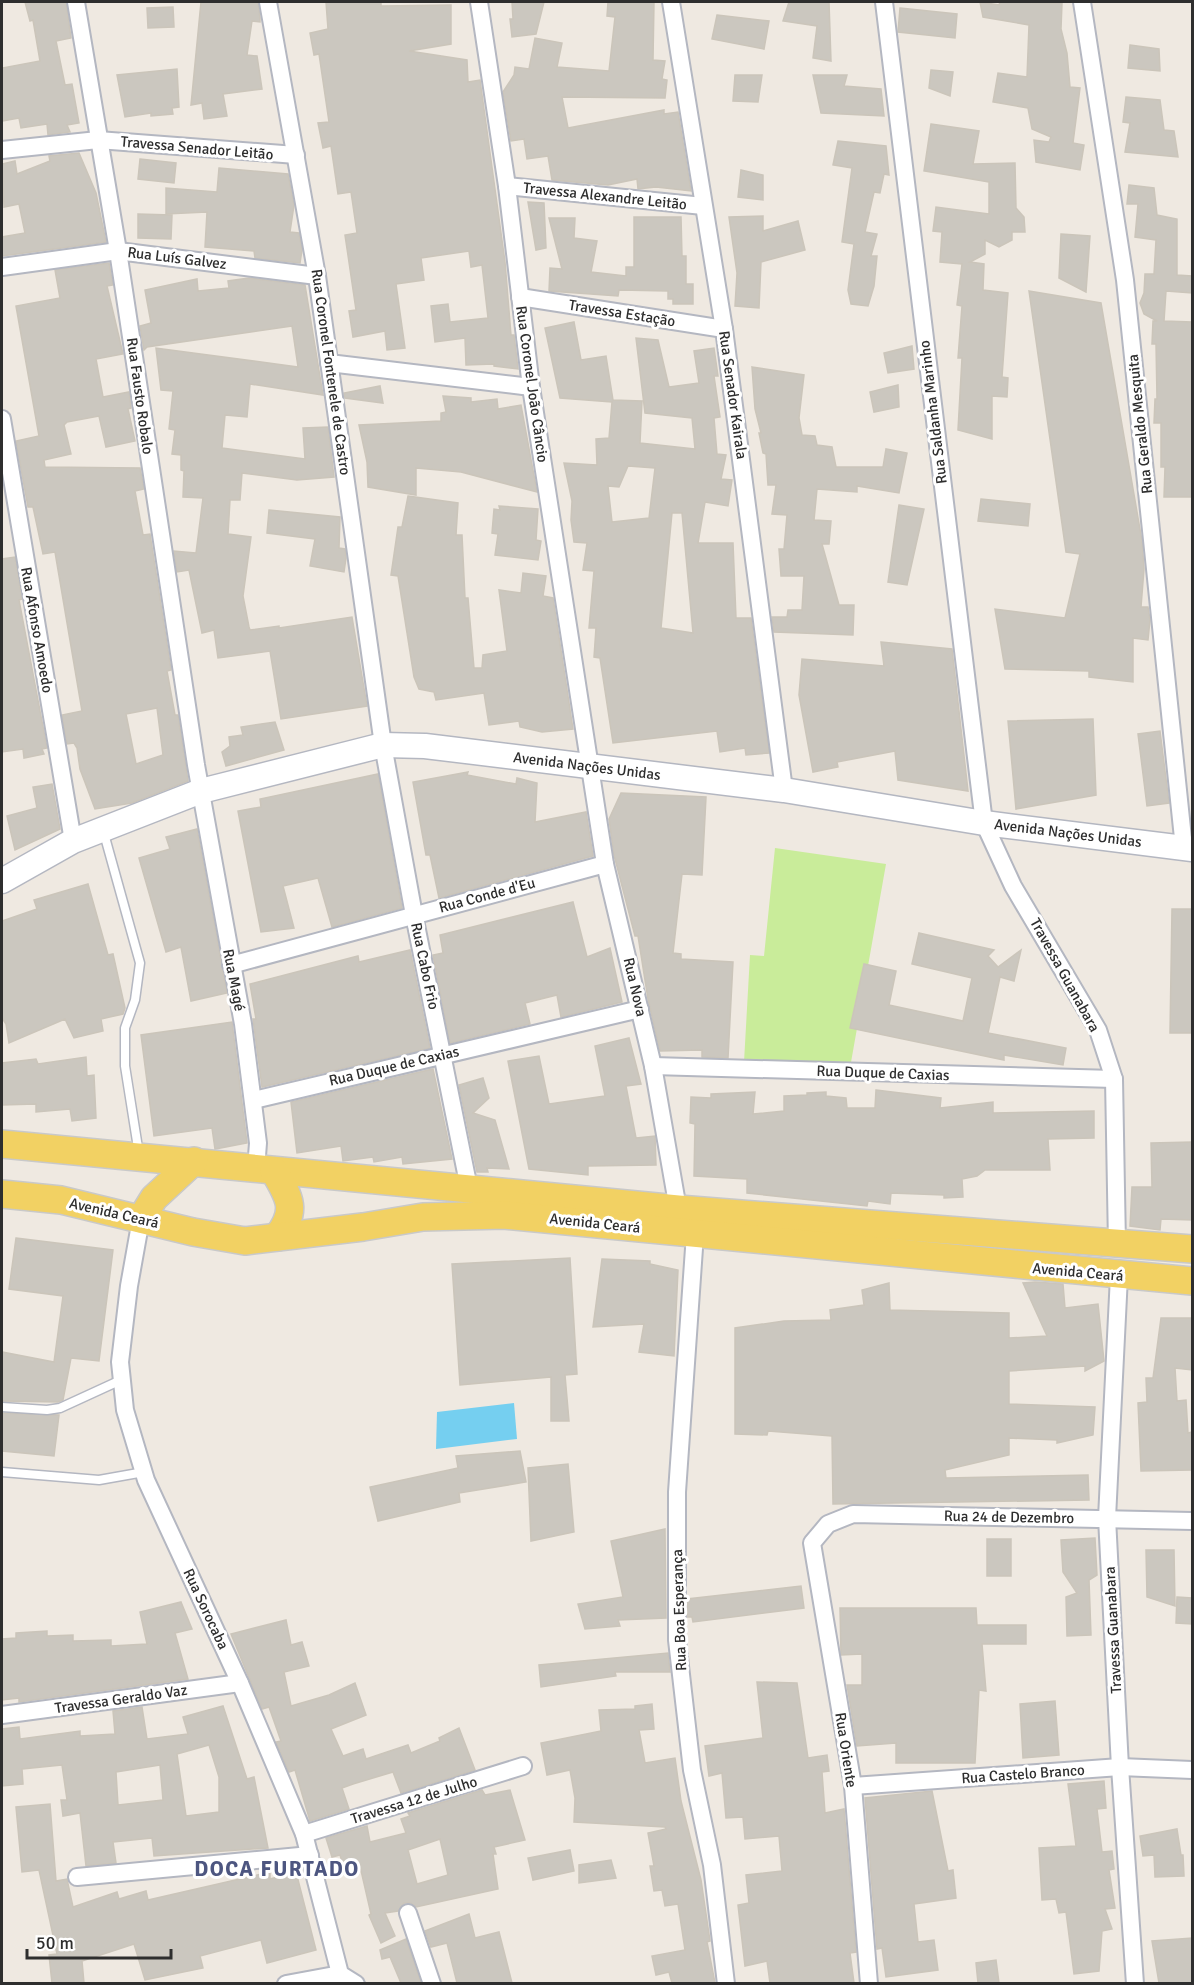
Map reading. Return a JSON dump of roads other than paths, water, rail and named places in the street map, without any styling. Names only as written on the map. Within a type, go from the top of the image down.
[{"type":"main road","name":"Avenida Ceará","points":[[2,1144],[678,1209],[1117,1245],[1192,1249]]},
{"type":"main road","points":[[141,1219],[154,1198],[194,1161]]},
{"type":"main road","points":[[265,1170],[287,1192],[291,1212],[288,1224],[277,1238]]},
{"type":"main road","name":"Avenida Ceará","points":[[2,1194],[61,1200],[193,1232],[245,1241],[423,1217],[504,1215],[1119,1276],[1192,1281]]},
{"type":"street","name":"Rua Fausto Robalo","points":[[76,2],[118,251],[201,791]]},
{"type":"street","name":"Rua Coronel Fontenele de Castro","points":[[268,2],[317,276],[383,745]]},
{"type":"street","name":"Rua Coronel João Câncio","points":[[479,2],[507,186],[531,387],[592,766]]},
{"type":"street","name":"Rua Senador Kairala","points":[[671,2],[724,329],[784,790]]},
{"type":"street","name":"Rua Saldanha Marinho","points":[[884,2],[984,822]]},
{"type":"street","name":"Rua Geraldo Mesquita","points":[[1082,2],[1125,280],[1188,848]]},
{"type":"street","name":"Travessa Senador Leitão","points":[[2,150],[98,140],[296,155]]},
{"type":"street","name":"Travessa Alexandre Leitão","points":[[507,186],[704,206]]},
{"type":"street","name":"Rua Luís Galvez","points":[[2,267],[118,251],[317,276]]},
{"type":"street","name":"Travessa Estação","points":[[520,297],[724,329]]},
{"type":"street","points":[[329,363],[531,387]]},
{"type":"street","name":"Rua Afonso Amoedo","points":[[2,419],[73,842]]},
{"type":"street","name":"Avenida Nações Unidas","points":[[2,880],[73,842],[201,791],[383,745],[425,746],[784,790],[984,822],[1188,848]]},
{"type":"street","name":"Rua Cabo Frio","points":[[383,745],[414,915],[470,1188]]},
{"type":"street","name":"Rua Nova","points":[[592,766],[605,864],[653,1066],[678,1209]]},
{"type":"street","name":"Rua Magé","points":[[201,791],[254,1100],[258,1143],[265,1170]]},
{"type":"street","name":"Travessa Guanabara","points":[[984,822],[1013,886],[1098,1030],[1114,1079],[1117,1245]]},
{"type":"street","name":"Rua Conde d'Eu","points":[[231,965],[605,864]]},
{"type":"street","name":"Rua Duque de Caxias","points":[[254,1100],[640,1009]]},
{"type":"street","name":"Rua Duque de Caxias","points":[[653,1066],[1114,1079]]},
{"type":"street","name":"Rua Sorocaba","points":[[141,1219],[129,1286],[120,1362],[125,1410],[144,1472],[240,1683],[304,1834],[339,1974]]},
{"type":"street","name":"Rua Boa Esperança","points":[[695,1234],[677,1492],[677,1640],[689,1749],[712,1865],[726,1983]]},
{"type":"street","name":"Travessa Guanabara","points":[[1119,1276],[1107,1518],[1120,1767],[1135,1983]]},
{"type":"street","name":"Rua 24 de Dezembro","points":[[828,1524],[853,1514],[1192,1521]]},
{"type":"street","name":"Rua Oriente","points":[[828,1524],[812,1543],[853,1786],[869,1983]]},
{"type":"street","name":"Travessa Geraldo Vaz","points":[[2,1715],[240,1683]]},
{"type":"street","name":"Travessa 12 de Julho","points":[[304,1834],[523,1766]]},
{"type":"street","name":"Rua Castelo Branco","points":[[853,1786],[1120,1767],[1192,1770]]},
{"type":"street","points":[[77,1877],[310,1855]]},
{"type":"street","points":[[408,1912],[432,1983]]},
{"type":"street","points":[[286,1983],[339,1974],[356,1983]]},
{"type":"lane","points":[[103,830],[140,963],[138,990],[125,1028],[125,1066],[140,1156]]},
{"type":"lane","points":[[2,1407],[47,1410],[60,1408],[121,1380]]},
{"type":"lane","points":[[2,1472],[99,1480],[144,1472]]},
{"type":"water","points":[[514,1403],[517,1439],[436,1449],[437,1412]]},
{"type":"district","name":"DOCA FURTADO","points":[[277,1869]]}]
